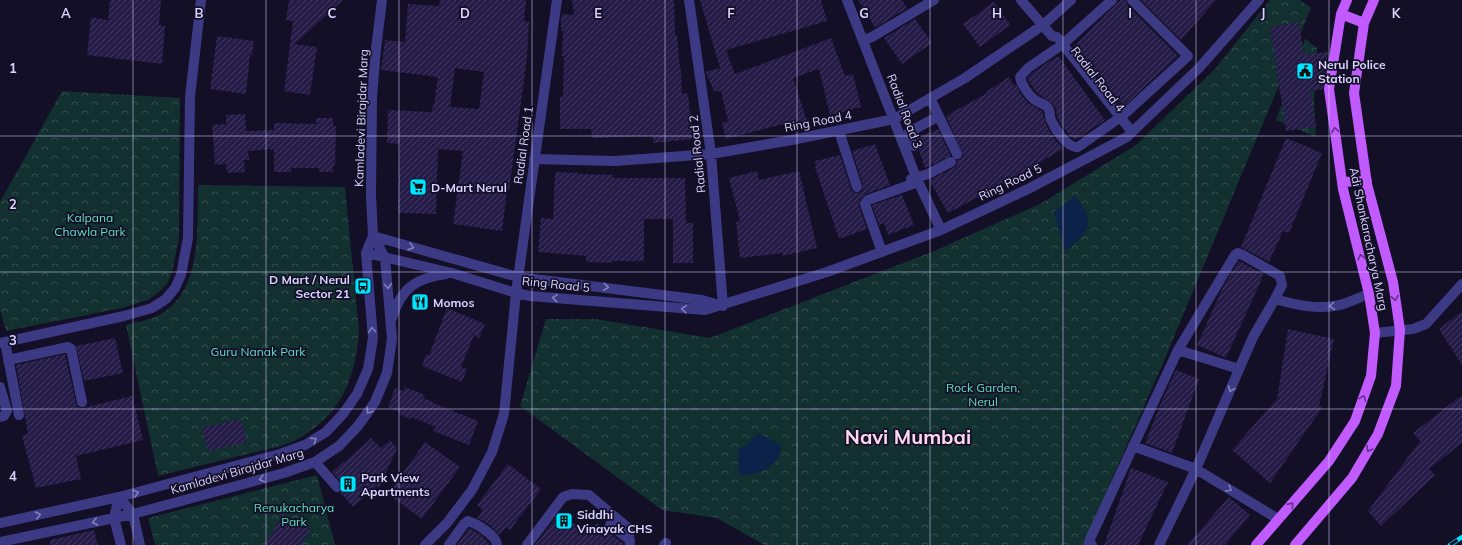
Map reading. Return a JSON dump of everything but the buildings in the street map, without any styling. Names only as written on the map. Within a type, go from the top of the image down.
[{"type":"main road","name":"Adi Shankaracharya Marg","points":[[1256,545],[1329,461],[1354,421],[1371,376],[1375,332],[1369,294],[1342,182],[1329,89],[1341,14],[1347,0]]},
{"type":"main road","name":"Adi Shankaracharya Marg","points":[[1295,545],[1352,478],[1378,434],[1396,386],[1400,330],[1393,282],[1367,181],[1354,94],[1364,23],[1374,0]]},
{"type":"main road","points":[[1341,14],[1364,23]]},
{"type":"main road","points":[[1342,182],[1367,181]]},
{"type":"street","points":[[19,415],[8,360],[2,342],[124,316],[152,308],[166,299],[175,288],[181,274],[188,238],[190,97],[201,0]]},
{"type":"street","name":"Kamladevi Birajdar Marg","points":[[6,543],[133,514],[284,473],[315,462],[339,446],[358,426],[375,402],[387,373],[392,339],[385,258],[374,236],[371,195],[372,97],[382,0]]},
{"type":"street","name":"Radial Road 1","points":[[425,545],[447,523],[472,490],[492,452],[504,414],[518,277],[557,0]]},
{"type":"street","name":"Radial Road 2","points":[[689,0],[711,154],[723,306]]},
{"type":"street","name":"Radial Road 3","points":[[847,0],[864,40],[917,180],[941,230]]},
{"type":"street","points":[[864,40],[872,38],[934,0]]},
{"type":"street","points":[[1021,0],[1043,25]]},
{"type":"street","name":"Ring Road 4","points":[[534,159],[616,161],[711,154],[792,140],[894,119],[966,78],[1043,25],[1071,0]]},
{"type":"street","points":[[1112,0],[1060,46],[1028,68],[1020,77],[1021,82],[1034,100],[1048,107],[1050,119],[1060,135],[1070,146],[1075,148],[1078,147],[1117,120],[1188,56]]},
{"type":"street","points":[[1132,0],[1199,68]]},
{"type":"street","name":"Ring Road 5","points":[[366,253],[452,273],[530,296],[705,310],[723,306],[827,272],[941,230],[1030,188],[1129,134],[1199,68],[1259,0]]},
{"type":"street","name":"Radial Road 4","points":[[1043,25],[1052,36],[1052,41],[1060,46],[1129,134]]},
{"type":"street","points":[[882,252],[865,204],[866,202],[917,180],[954,158],[939,116],[930,98]]},
{"type":"street","points":[[914,146],[908,136],[909,132],[939,116]]},
{"type":"street","points":[[839,131],[857,187]]},
{"type":"street","points":[[890,185],[917,180]]},
{"type":"street","name":"Kamladevi Birajdar Marg","points":[[0,523],[119,497],[280,454],[306,445],[326,432],[343,414],[357,394],[368,368],[373,338],[366,253],[374,236]]},
{"type":"street","name":"Ring Road 5","points":[[374,236],[518,277],[539,281],[702,300],[723,306]]},
{"type":"street","points":[[1092,545],[1089,542],[1090,539],[1178,350],[1235,255],[1238,253],[1280,276],[1282,285],[1253,338],[1196,469],[1159,545]]},
{"type":"street","points":[[391,321],[399,299],[406,290],[415,283],[426,278],[452,273]]},
{"type":"street","points":[[1375,332],[1413,329],[1426,324],[1462,284]]},
{"type":"street","points":[[657,306],[658,294]]},
{"type":"street","points":[[1275,299],[1305,306],[1323,307],[1341,304],[1369,294]]},
{"type":"street","points":[[8,360],[68,347],[71,350],[82,402]]},
{"type":"street","points":[[1178,350],[1239,369]]},
{"type":"street","points":[[0,388],[7,411],[4,416],[0,417]]},
{"type":"street","points":[[1133,446],[1196,469],[1278,519]]},
{"type":"street","points":[[315,462],[337,486]]},
{"type":"street","points":[[527,545],[563,497],[572,494],[589,495],[627,528],[630,542]]},
{"type":"street","points":[[119,497],[133,514],[140,545]]},
{"type":"street","points":[[119,497],[114,518],[121,545]]},
{"type":"street","points":[[449,545],[464,524],[468,521],[473,522],[493,537],[497,541],[497,545]]},
{"type":"street","points":[[610,525],[630,542]]},
{"type":"green space","name":"Rock Garden, Nerul","points":[[1270,0],[1300,0],[1311,8],[1164,361],[1083,545],[764,545],[717,518],[662,510],[520,406],[546,319],[596,319],[710,338],[934,251],[1040,204],[1136,145],[1215,69]]},
{"type":"green space","points":[[1305,39],[1317,48],[1314,99],[1316,137],[1276,120]]},
{"type":"green space","name":"Kalpana Chawla Park","points":[[62,91],[180,98],[179,238],[172,272],[167,284],[148,300],[122,308],[6,331],[0,309],[0,202]]},
{"type":"green space","name":"Guru Nanak Park","points":[[198,185],[345,187],[359,331],[357,347],[350,378],[337,405],[327,417],[301,437],[281,446],[158,476],[126,325],[155,317],[171,307],[182,294],[194,259],[197,240]]},
{"type":"green space","name":"Renukacharya Park","points":[[317,475],[335,545],[155,545],[148,518]]},
{"type":"water","points":[[1075,196],[1086,213],[1088,220],[1087,226],[1085,232],[1080,238],[1065,251],[1054,212]]},
{"type":"water","points":[[758,433],[781,445],[777,459],[767,468],[753,474],[739,475],[738,450],[748,444]]},
{"type":"railway","points":[[1450,545],[1462,537]]},
{"type":"place","name":"Nerul Police Station","points":[[1305,71]]},
{"type":"place","name":"D-Mart Nerul","points":[[418,187]]},
{"type":"place","name":"D Mart / Nerul Sector 21","points":[[363,286]]},
{"type":"place","name":"Momos","points":[[420,302]]},
{"type":"place","name":"Park View Apartments","points":[[348,484]]},
{"type":"place","name":"Siddhi Vinayak CHS","points":[[564,521]]},
{"type":"district","name":"Navi Mumbai","points":[[908,436]]}]
